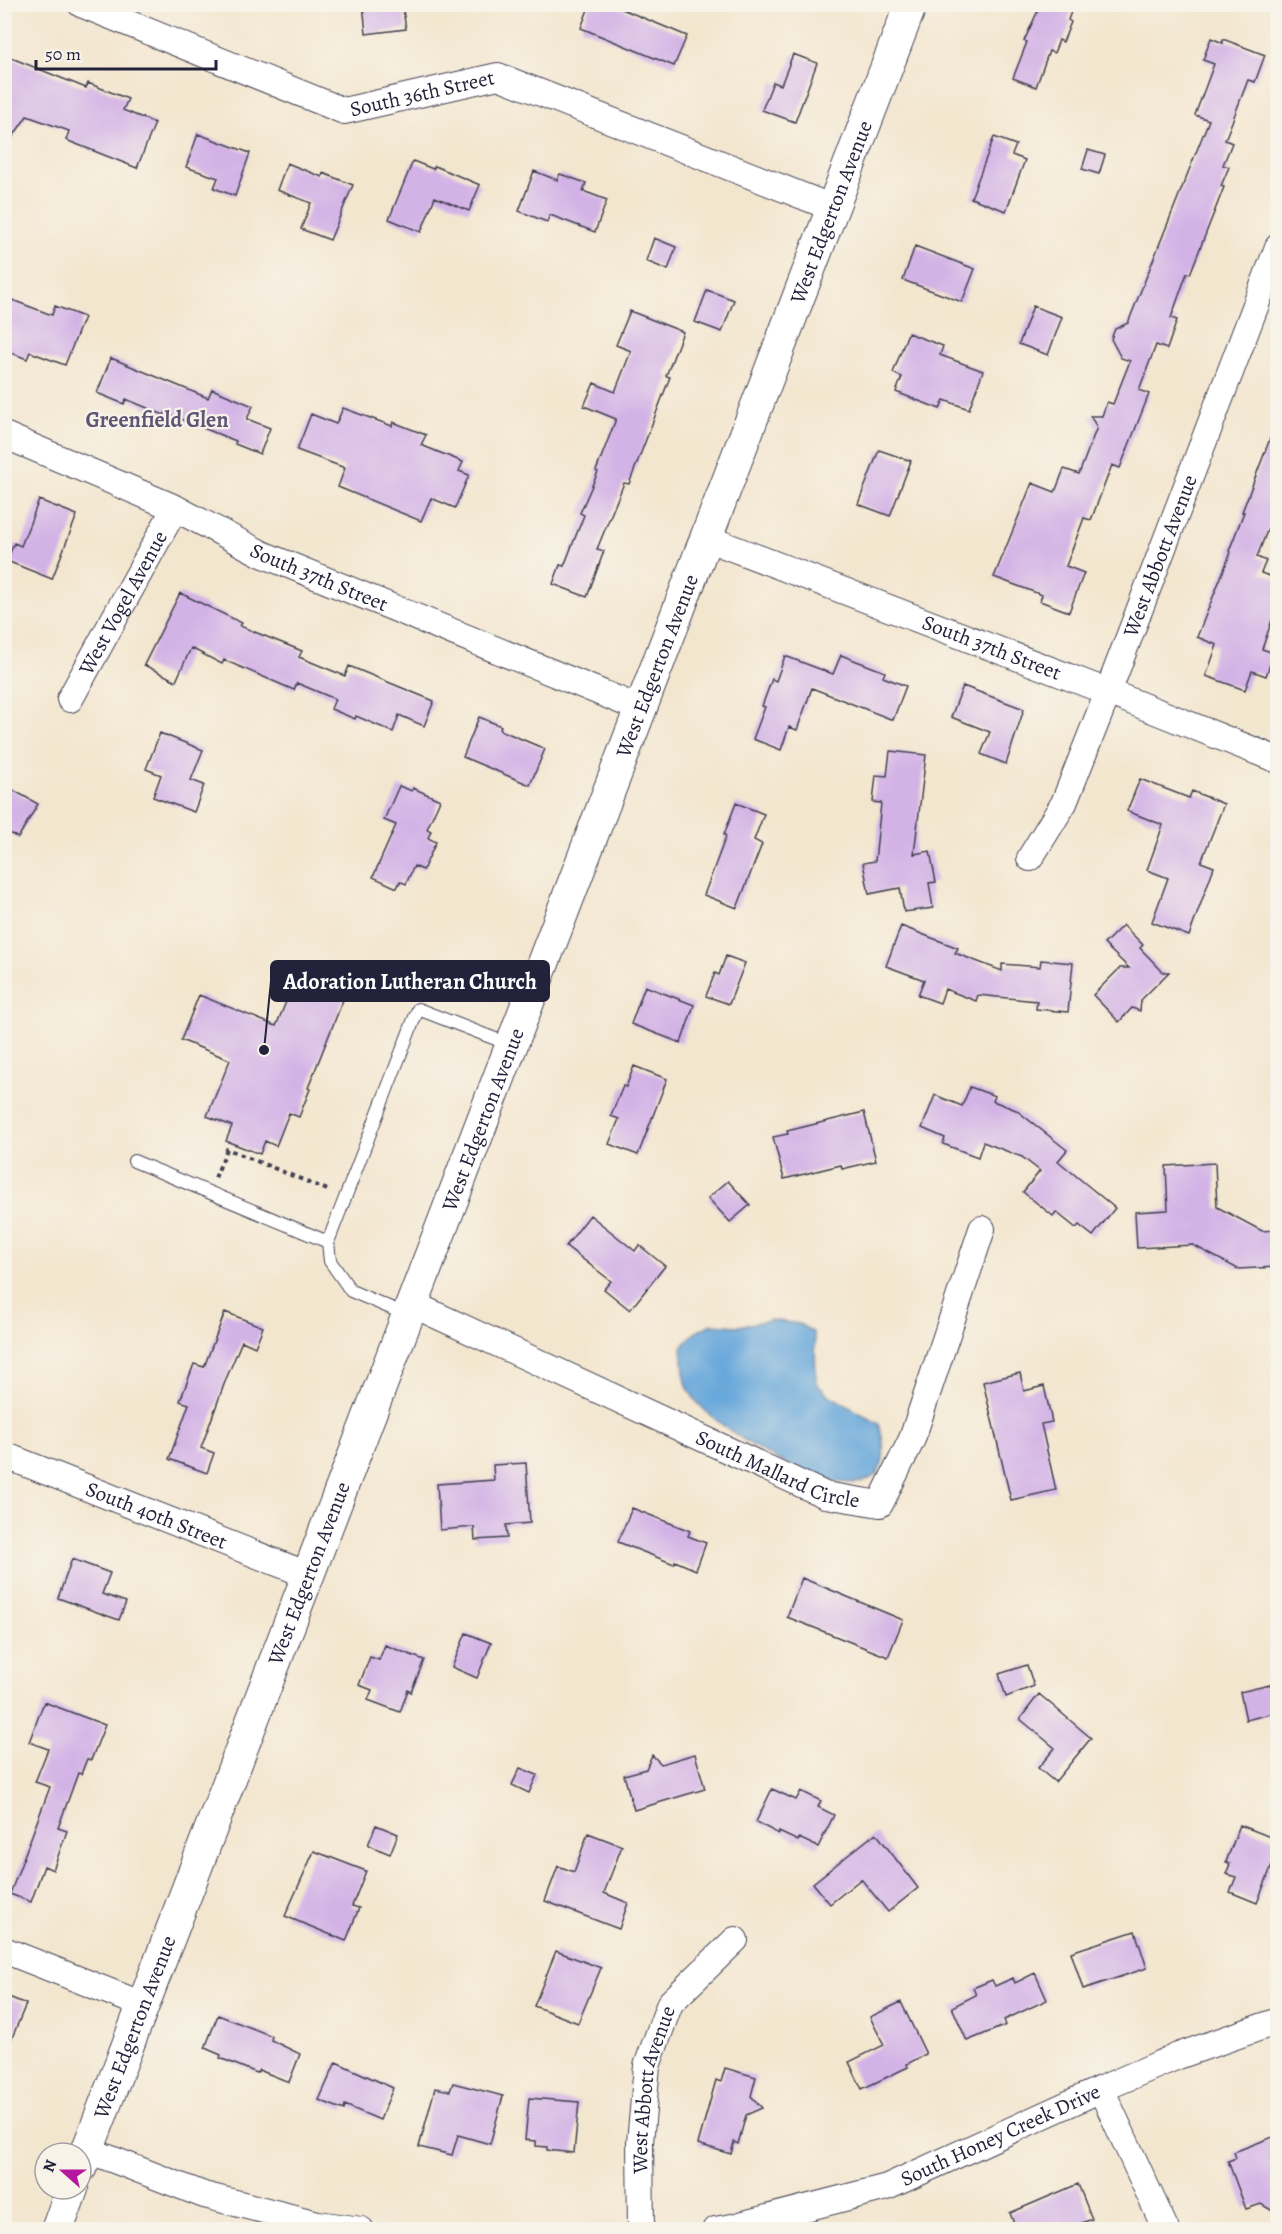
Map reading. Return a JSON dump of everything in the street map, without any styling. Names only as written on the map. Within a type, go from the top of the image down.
[{"type":"street","name":"South 36th Street","points":[[81,4],[344,111],[498,76],[833,208]]},
{"type":"street","name":"West Edgerton Avenue","points":[[91,2141],[911,4]]},
{"type":"street","name":"West Abbott Avenue","points":[[1030,858],[1064,804],[1278,247]]},
{"type":"street","name":"South 37th Street","points":[[4,435],[175,508],[262,554],[641,709]]},
{"type":"street","name":"West Vogel Avenue","points":[[70,699],[175,508]]},
{"type":"street","name":"South 37th Street","points":[[706,538],[1108,692],[1278,760]]},
{"type":"street","name":"South Mallard Circle","points":[[410,1310],[825,1495],[880,1504],[912,1439],[982,1229]]},
{"type":"street","name":"South 40th Street","points":[[4,1455],[308,1575]]},
{"type":"street","name":"West Abbott Avenue","points":[[641,2229],[640,2142],[647,2066],[670,2003],[735,1940]]},
{"type":"street","points":[[4,1950],[143,2005]]},
{"type":"street","name":"South Honey Creek Drive","points":[[715,2229],[732,2228],[886,2187],[1101,2088],[1178,2056],[1278,2021]]},
{"type":"street","points":[[1101,2088],[1166,2229]]},
{"type":"street","points":[[93,2161],[204,2195],[318,2223],[361,2229]]},
{"type":"street","points":[[57,2229],[68,2201]]},
{"type":"lane","points":[[410,1310],[351,1291],[330,1261],[328,1242],[345,1197],[418,1009],[512,1045]]},
{"type":"lane","points":[[134,1161],[328,1242]]},
{"type":"path","points":[[209,1192],[227,1149],[345,1197]]},
{"type":"water","points":[[770,1320],[799,1324],[813,1332],[816,1383],[827,1394],[879,1424],[882,1461],[868,1479],[842,1482],[807,1473],[770,1456],[735,1434],[707,1412],[690,1392],[685,1376],[682,1347],[693,1334],[711,1324],[739,1326]]},
{"type":"building","points":[[363,4],[402,4],[406,29],[366,34]]},
{"type":"building","points":[[590,4],[610,4],[687,36],[674,66],[581,28]]},
{"type":"building","points":[[1041,4],[1072,4],[1070,9],[1072,9],[1068,20],[1071,22],[1063,42],[1059,40],[1054,53],[1049,51],[1036,87],[1013,78],[1027,42],[1024,41]]},
{"type":"building","points":[[1211,38],[1223,43],[1223,39],[1265,55],[1255,82],[1248,80],[1225,140],[1232,143],[1223,165],[1229,167],[1221,186],[1224,187],[1190,274],[1187,273],[1171,318],[1177,320],[1167,349],[1156,345],[1139,390],[1149,394],[1120,468],[1112,465],[1091,520],[1084,518],[1066,566],[1084,573],[1069,612],[1040,601],[1042,595],[994,577],[1032,483],[1055,492],[1064,469],[1079,474],[1097,427],[1090,416],[1102,416],[1107,402],[1113,404],[1130,361],[1121,358],[1111,339],[1115,329],[1128,323],[1209,120],[1195,115],[1214,64],[1203,60]]},
{"type":"building","points":[[793,54],[817,63],[795,122],[762,110],[773,82],[781,85]]},
{"type":"building","points":[[4,55],[86,88],[88,83],[128,99],[123,110],[155,123],[137,168],[66,140],[69,131],[27,116],[4,150]]},
{"type":"building","points":[[198,134],[250,153],[235,196],[214,188],[218,178],[186,167]]},
{"type":"building","points":[[994,137],[1016,145],[1012,155],[1025,160],[1006,211],[971,198]]},
{"type":"building","points":[[1088,150],[1105,155],[1099,174],[1082,169]]},
{"type":"building","points":[[413,161],[433,169],[435,166],[480,185],[469,211],[435,197],[421,232],[389,219]]},
{"type":"building","points":[[287,163],[322,177],[323,173],[353,185],[330,240],[301,229],[311,203],[277,190]]},
{"type":"building","points":[[534,171],[557,180],[560,174],[586,183],[583,191],[607,200],[595,232],[550,215],[547,222],[519,211]]},
{"type":"building","points":[[654,238],[676,247],[668,270],[646,261]]},
{"type":"building","points":[[915,246],[975,269],[962,302],[903,280]]},
{"type":"building","points":[[707,290],[734,300],[722,332],[695,322]]},
{"type":"building","points":[[4,297],[52,315],[55,306],[84,317],[65,365],[30,352],[27,359],[4,350]]},
{"type":"building","points":[[1033,306],[1062,317],[1048,355],[1019,344]]},
{"type":"building","points":[[630,311],[683,332],[666,376],[670,377],[629,484],[624,483],[597,549],[604,551],[587,597],[553,584],[560,565],[564,566],[584,515],[580,513],[598,472],[596,471],[616,419],[584,406],[594,383],[615,392],[631,351],[616,345]]},
{"type":"building","points":[[908,333],[943,346],[940,355],[983,371],[969,409],[944,400],[940,409],[896,392],[902,377],[893,373]]},
{"type":"building","points":[[111,358],[208,398],[212,389],[253,406],[247,419],[270,428],[260,454],[235,444],[236,441],[165,413],[164,415],[126,399],[124,404],[97,393]]},
{"type":"building","points":[[343,408],[392,426],[393,422],[426,435],[421,445],[463,462],[459,471],[469,475],[455,508],[431,498],[421,521],[338,487],[345,468],[297,450],[311,414],[336,424]]},
{"type":"building","points":[[1276,423],[1278,423],[1278,525],[1270,523],[1257,557],[1266,561],[1261,573],[1278,579],[1278,603],[1262,649],[1274,653],[1266,676],[1252,671],[1245,690],[1206,676],[1217,645],[1197,637],[1231,552],[1229,551],[1244,512],[1242,512]]},
{"type":"building","points":[[879,450],[911,461],[890,516],[858,504]]},
{"type":"building","points":[[39,500],[77,515],[52,579],[7,561],[14,543],[21,546]]},
{"type":"building","points":[[180,593],[242,623],[240,626],[302,651],[299,657],[345,676],[349,666],[434,701],[424,726],[399,715],[393,732],[356,716],[355,719],[331,709],[335,699],[297,683],[294,690],[224,660],[222,664],[191,648],[176,681],[144,665]]},
{"type":"building","points":[[841,655],[885,672],[883,677],[906,686],[893,720],[812,688],[797,730],[789,727],[781,750],[753,739],[772,679],[776,681],[785,656],[833,674]]},
{"type":"building","points":[[963,686],[1024,709],[1006,764],[981,754],[990,732],[951,717]]},
{"type":"building","points":[[479,717],[501,726],[500,730],[545,749],[530,785],[463,757]]},
{"type":"building","points":[[160,733],[203,750],[191,780],[204,785],[194,812],[153,797],[161,775],[146,769]]},
{"type":"building","points":[[890,751],[926,755],[914,854],[930,851],[936,882],[929,883],[933,908],[904,912],[900,888],[869,894],[863,863],[875,861],[881,803],[873,802],[876,775],[887,776]]},
{"type":"building","points":[[1140,779],[1189,798],[1192,791],[1224,804],[1201,862],[1214,867],[1189,936],[1152,922],[1168,878],[1147,870],[1163,825],[1127,811]]},
{"type":"building","points":[[4,785],[38,804],[18,838],[4,830]]},
{"type":"building","points":[[399,786],[412,791],[413,788],[440,800],[427,829],[431,831],[428,838],[436,842],[423,870],[414,866],[406,884],[400,881],[397,888],[373,877],[396,825],[384,820]]},
{"type":"building","points":[[736,803],[764,814],[754,840],[762,844],[737,908],[704,895]]},
{"type":"building","points":[[1123,925],[1143,945],[1140,948],[1163,972],[1169,972],[1141,1000],[1140,1011],[1132,1008],[1119,1022],[1093,995],[1120,968],[1129,968],[1104,944]]},
{"type":"building","points":[[901,926],[958,948],[955,953],[1002,971],[1002,964],[1040,967],[1041,960],[1073,963],[1068,1012],[1036,1009],[1037,1001],[978,995],[976,1001],[945,989],[940,1003],[918,995],[924,980],[886,966]]},
{"type":"building","points":[[726,956],[745,963],[729,1004],[706,996],[715,973],[719,975]]},
{"type":"building","points":[[303,961],[351,980],[308,1088],[310,1089],[299,1117],[289,1113],[276,1146],[265,1141],[260,1154],[226,1141],[232,1126],[207,1116],[230,1060],[181,1040],[199,995],[276,1026]]},
{"type":"building","points":[[645,986],[694,1005],[681,1043],[631,1024]]},
{"type":"building","points":[[634,1066],[667,1079],[638,1155],[609,1144],[619,1119],[611,1116]]},
{"type":"building","points":[[970,1087],[995,1096],[993,1101],[1016,1110],[1067,1150],[1058,1161],[1115,1208],[1093,1236],[1079,1225],[1076,1228],[1056,1212],[1053,1216],[1023,1192],[1040,1171],[1022,1157],[983,1142],[978,1157],[943,1144],[945,1138],[922,1128],[935,1095],[962,1106]]},
{"type":"building","points":[[864,1112],[876,1161],[842,1169],[841,1165],[784,1179],[773,1137],[788,1134],[787,1131]]},
{"type":"building","points":[[1215,1163],[1217,1207],[1262,1231],[1275,1230],[1277,1267],[1238,1269],[1193,1245],[1137,1248],[1135,1212],[1168,1210],[1166,1166]]},
{"type":"building","points":[[728,1181],[750,1205],[730,1222],[708,1198]]},
{"type":"building","points":[[590,1215],[635,1251],[639,1245],[665,1266],[630,1310],[604,1289],[611,1281],[566,1246]]},
{"type":"building","points":[[225,1312],[263,1327],[255,1347],[242,1341],[226,1379],[201,1448],[214,1453],[207,1473],[169,1459],[189,1404],[180,1401],[194,1364],[204,1367]]},
{"type":"building","points":[[1020,1373],[1024,1391],[1044,1386],[1052,1422],[1041,1424],[1056,1490],[1011,1500],[983,1382]]},
{"type":"building","points":[[526,1463],[530,1523],[506,1525],[507,1538],[475,1540],[474,1527],[440,1530],[437,1484],[494,1480],[493,1465]]},
{"type":"building","points":[[632,1508],[690,1531],[688,1536],[706,1543],[696,1570],[618,1542]]},
{"type":"building","points":[[72,1559],[110,1573],[102,1594],[126,1602],[119,1620],[58,1598]]},
{"type":"building","points":[[802,1578],[903,1620],[888,1657],[787,1617]]},
{"type":"building","points":[[466,1633],[491,1643],[477,1678],[452,1667]]},
{"type":"building","points":[[385,1645],[424,1660],[411,1692],[408,1690],[400,1712],[368,1700],[372,1690],[359,1685],[370,1657],[379,1660]]},
{"type":"building","points":[[1027,1665],[1034,1686],[1006,1697],[999,1674]]},
{"type":"building","points":[[1278,1683],[1278,1712],[1246,1720],[1240,1692]]},
{"type":"building","points":[[1039,1694],[1091,1738],[1055,1782],[1038,1768],[1055,1748],[1020,1719]]},
{"type":"building","points":[[44,1702],[105,1725],[91,1760],[87,1759],[81,1774],[78,1773],[58,1828],[67,1831],[53,1870],[44,1866],[31,1902],[10,1894],[50,1787],[35,1782],[48,1749],[29,1742]]},
{"type":"building","points":[[695,1754],[705,1789],[634,1810],[624,1775],[646,1769],[652,1755],[661,1764]]},
{"type":"building","points":[[520,1768],[537,1775],[529,1793],[512,1785]]},
{"type":"building","points":[[772,1789],[796,1800],[801,1791],[821,1801],[818,1807],[834,1815],[818,1847],[799,1838],[798,1841],[779,1832],[779,1834],[756,1822]]},
{"type":"building","points":[[376,1825],[398,1834],[390,1854],[368,1845]]},
{"type":"building","points":[[1240,1825],[1278,1840],[1278,1850],[1257,1903],[1230,1892],[1236,1877],[1226,1874],[1230,1864],[1226,1862]]},
{"type":"building","points":[[588,1833],[622,1846],[604,1893],[628,1903],[619,1929],[545,1901],[558,1866],[574,1872]]},
{"type":"building","points":[[876,1833],[918,1888],[888,1912],[861,1879],[830,1904],[813,1883]]},
{"type":"building","points":[[314,1851],[366,1871],[352,1906],[359,1908],[346,1941],[285,1916]]},
{"type":"building","points":[[1135,1931],[1147,1968],[1083,1989],[1071,1952]]},
{"type":"building","points":[[556,1951],[601,1968],[578,2023],[534,2006]]},
{"type":"building","points":[[1035,1973],[1047,2000],[1004,2020],[1006,2025],[967,2041],[952,2007],[976,1995],[973,1988],[992,1980],[995,1986],[1013,1978],[1015,1983]]},
{"type":"building","points":[[4,1995],[26,2004],[5,2055],[4,2055]]},
{"type":"building","points":[[901,2002],[926,2054],[907,2064],[908,2067],[862,2089],[849,2062],[884,2045],[870,2017]]},
{"type":"building","points":[[218,2015],[272,2036],[271,2040],[300,2054],[289,2082],[259,2070],[257,2073],[220,2058],[221,2055],[205,2048]]},
{"type":"building","points":[[336,2062],[393,2088],[380,2120],[345,2105],[344,2110],[319,2100]]},
{"type":"building","points":[[725,2068],[756,2077],[751,2096],[762,2108],[746,2115],[738,2144],[734,2142],[731,2154],[698,2144],[716,2080],[721,2082]]},
{"type":"building","points":[[453,2083],[503,2096],[490,2144],[458,2135],[452,2155],[419,2147],[435,2088],[450,2091]]},
{"type":"building","points":[[529,2098],[579,2102],[574,2153],[547,2150],[547,2147],[536,2146],[536,2141],[525,2140]]},
{"type":"building","points":[[1278,2135],[1278,2214],[1261,2204],[1246,2209],[1228,2161],[1236,2158],[1234,2152]]},
{"type":"building","points":[[1078,2184],[1092,2219],[1067,2229],[1016,2229],[1010,2213]]},
{"type":"place","name":"Adoration Lutheran Church","points":[[264,1050]]},
{"type":"district","name":"Greenfield Glen","points":[[157,419]]}]
